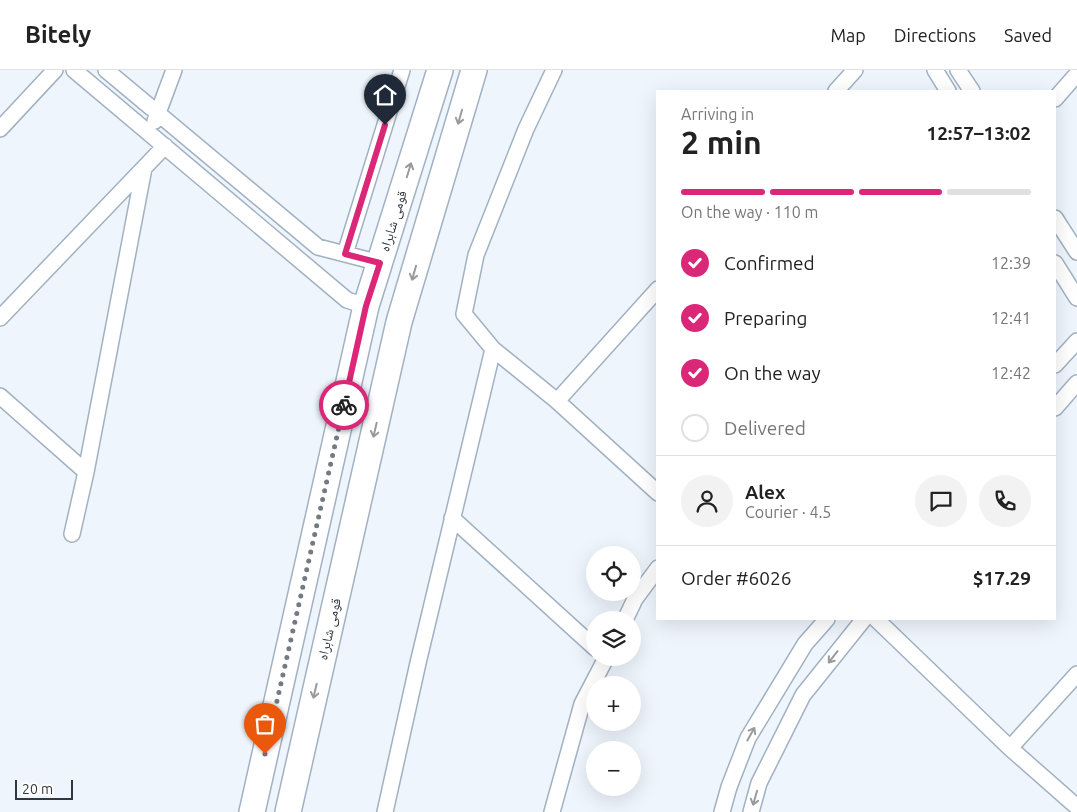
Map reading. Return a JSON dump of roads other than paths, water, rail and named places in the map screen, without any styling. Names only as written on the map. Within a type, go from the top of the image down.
[{"type":"highway","name":"قومی شاہراہ","points":[[252,812],[366,306],[440,70]]},
{"type":"highway","name":"قومی شاہراہ","points":[[288,812],[399,322],[474,70]]},
{"type":"street","points":[[0,129],[55,70]]},
{"type":"street","points":[[74,70],[347,300],[366,306]]},
{"type":"street","points":[[106,70],[318,247],[380,263]]},
{"type":"street","points":[[149,134],[159,113],[174,70]]},
{"type":"street","points":[[345,254],[402,70]]},
{"type":"street","points":[[554,70],[526,129],[476,255],[464,314],[493,348],[556,401],[656,491]]},
{"type":"street","points":[[837,90],[855,70]]},
{"type":"street","points":[[935,70],[947,90]]},
{"type":"street","points":[[958,70],[971,90]]},
{"type":"street","points":[[1056,98],[1077,74]]},
{"type":"street","points":[[0,318],[165,146]]},
{"type":"street","points":[[72,534],[86,472],[144,168]]},
{"type":"street","points":[[1056,220],[1077,252]]},
{"type":"street","points":[[1056,265],[1077,298]]},
{"type":"street","points":[[556,401],[656,291]]},
{"type":"street","points":[[1056,364],[1077,341]]},
{"type":"street","points":[[385,812],[418,663],[493,348]]},
{"type":"street","points":[[1056,407],[1077,383]]},
{"type":"street","points":[[0,396],[86,472]]},
{"type":"street","points":[[452,518],[586,640]]},
{"type":"street","points":[[629,611],[635,599],[656,571]]},
{"type":"street","points":[[722,812],[729,786],[748,738],[805,644],[826,620]]},
{"type":"street","points":[[751,812],[759,782],[803,695],[863,620]]},
{"type":"street","points":[[877,620],[1010,748],[1077,807]]},
{"type":"street","points":[[552,812],[582,704],[602,666]]},
{"type":"street","points":[[1010,748],[1077,674]]}]
